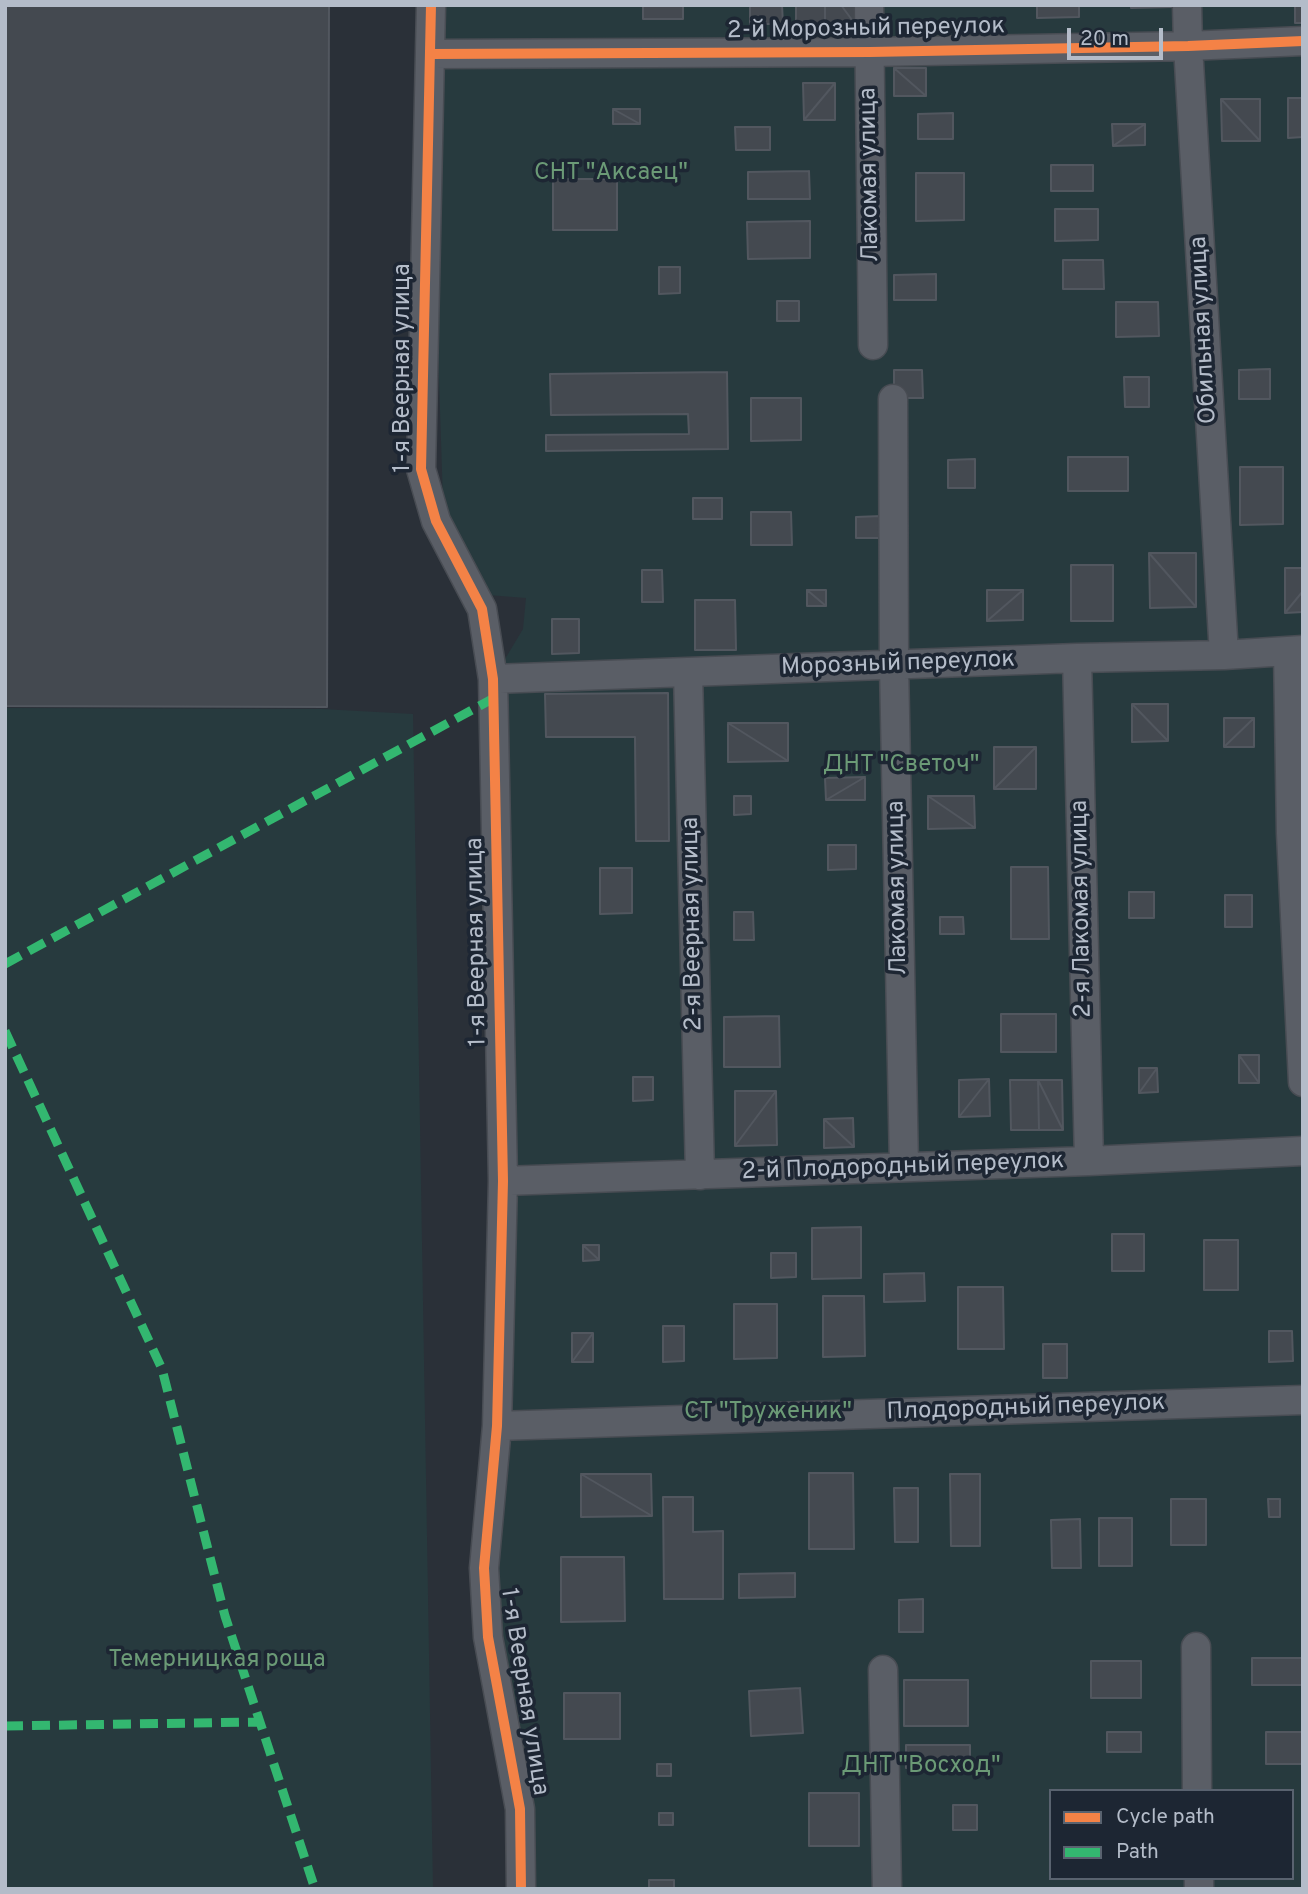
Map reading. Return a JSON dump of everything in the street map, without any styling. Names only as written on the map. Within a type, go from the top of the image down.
[{"type":"street","name":"1-я Веерная улица","points":[[431,5],[421,469],[436,521],[482,609],[493,679],[503,1181],[497,1426],[484,1568],[488,1637],[520,1809],[520,1889]]},
{"type":"street","name":"Лакомая улица","points":[[869,5],[873,345]]},
{"type":"street","name":"Обильная улица","points":[[1187,5],[1224,655]]},
{"type":"street","name":"2-й Морозный переулок","points":[[430,54],[870,52],[1303,41]]},
{"type":"street","name":"Лакомая улица","points":[[893,399],[894,665],[904,1167]]},
{"type":"street","name":"Морозный переулок","points":[[493,679],[1295,651]]},
{"type":"street","points":[[1295,651],[1303,1082]]},
{"type":"street","name":"2-я Лакомая улица","points":[[1077,658],[1088,1161]]},
{"type":"street","name":"2-я Веерная улица","points":[[688,673],[700,1175]]},
{"type":"street","name":"2-й Плодородный переулок","points":[[503,1181],[1303,1151]]},
{"type":"street","name":"Плодородный переулок","points":[[497,1426],[1303,1400]]},
{"type":"street","points":[[1196,1647],[1198,1789]]},
{"type":"street","points":[[883,1670],[887,1889]]},
{"type":"green space","points":[[444,5],[1303,5],[1303,1889],[517,1889],[516,1789],[542,1787],[538,1748],[512,1746],[485,1663],[501,1185],[493,679],[523,629],[526,598],[475,594],[443,502],[438,348]]},
{"type":"green space","name":"Темерницкая роща","points":[[5,708],[322,709],[413,714],[433,1889],[5,1889]]},
{"type":"building","points":[[5,5],[329,5],[327,707],[5,706]]},
{"type":"building","points":[[643,5],[683,5],[683,19],[643,19]]},
{"type":"building","points":[[750,5],[782,5],[783,24],[750,24]]},
{"type":"building","points":[[796,5],[825,5],[825,24],[796,24]]},
{"type":"building","points":[[825,5],[841,5],[855,24],[825,24]]},
{"type":"building","points":[[841,5],[855,5],[855,24]]},
{"type":"building","points":[[1037,5],[1079,5],[1079,17],[1037,18]]},
{"type":"building","points":[[1131,5],[1171,5],[1173,7],[1131,8]]},
{"type":"building","points":[[1295,5],[1303,5],[1303,23],[1295,23]]},
{"type":"building","points":[[894,68],[926,96],[894,96]]},
{"type":"building","points":[[894,68],[926,68],[926,96]]},
{"type":"building","points":[[803,83],[835,83],[804,120]]},
{"type":"building","points":[[835,83],[835,120],[804,120]]},
{"type":"building","points":[[1288,98],[1303,98],[1303,137],[1288,138]]},
{"type":"building","points":[[1221,99],[1260,141],[1222,141]]},
{"type":"building","points":[[1221,99],[1260,99],[1260,141]]},
{"type":"building","points":[[613,109],[640,109],[640,124]]},
{"type":"building","points":[[613,109],[640,124],[613,124]]},
{"type":"building","points":[[953,113],[953,139],[918,139],[918,114]]},
{"type":"building","points":[[1112,124],[1145,124],[1113,146]]},
{"type":"building","points":[[1145,124],[1145,145],[1113,146]]},
{"type":"building","points":[[735,127],[770,127],[770,150],[736,150]]},
{"type":"building","points":[[1051,165],[1093,165],[1093,191],[1051,191]]},
{"type":"building","points":[[809,171],[810,199],[748,199],[748,172]]},
{"type":"building","points":[[916,173],[964,173],[964,220],[916,221]]},
{"type":"building","points":[[553,179],[617,179],[617,230],[553,230]]},
{"type":"building","points":[[1055,209],[1098,209],[1098,240],[1055,241]]},
{"type":"building","points":[[810,221],[810,258],[748,259],[747,222]]},
{"type":"building","points":[[1063,260],[1103,260],[1104,289],[1063,289]]},
{"type":"building","points":[[659,267],[680,267],[680,293],[659,294]]},
{"type":"building","points":[[936,274],[936,300],[894,300],[894,275]]},
{"type":"building","points":[[777,301],[799,301],[799,321],[777,321]]},
{"type":"building","points":[[1116,302],[1158,302],[1159,336],[1116,337]]},
{"type":"building","points":[[1270,369],[1270,399],[1239,399],[1239,370]]},
{"type":"building","points":[[894,370],[922,370],[923,398],[894,398]]},
{"type":"building","points":[[727,372],[728,449],[546,451],[546,435],[689,434],[688,414],[551,415],[550,374]]},
{"type":"building","points":[[1124,377],[1149,377],[1149,407],[1125,407]]},
{"type":"building","points":[[751,398],[801,398],[801,440],[751,441]]},
{"type":"building","points":[[1068,457],[1128,457],[1128,491],[1068,491]]},
{"type":"building","points":[[975,459],[975,488],[948,488],[948,460]]},
{"type":"building","points":[[1240,467],[1283,467],[1283,524],[1240,525]]},
{"type":"building","points":[[693,498],[722,498],[722,519],[693,519]]},
{"type":"building","points":[[751,512],[791,512],[792,545],[751,545]]},
{"type":"building","points":[[881,516],[881,538],[856,538],[856,517]]},
{"type":"building","points":[[1149,553],[1196,607],[1150,608]]},
{"type":"building","points":[[1149,553],[1196,553],[1196,607]]},
{"type":"building","points":[[1071,565],[1113,565],[1113,621],[1071,621]]},
{"type":"building","points":[[1285,568],[1303,568],[1303,591],[1285,613]]},
{"type":"building","points":[[642,570],[662,570],[663,602],[642,602]]},
{"type":"building","points":[[807,590],[826,606],[807,606]]},
{"type":"building","points":[[807,590],[826,590],[826,606]]},
{"type":"building","points":[[987,590],[1023,590],[987,621]]},
{"type":"building","points":[[1023,590],[1023,620],[987,621]]},
{"type":"building","points":[[1303,591],[1303,612],[1285,613]]},
{"type":"building","points":[[695,600],[735,600],[736,650],[695,650]]},
{"type":"building","points":[[552,619],[579,619],[579,653],[552,654]]},
{"type":"building","points":[[668,693],[669,841],[636,841],[635,737],[546,737],[545,694]]},
{"type":"building","points":[[1132,704],[1168,741],[1132,742]]},
{"type":"building","points":[[1132,704],[1168,704],[1168,741]]},
{"type":"building","points":[[1224,718],[1254,718],[1224,747]]},
{"type":"building","points":[[1254,718],[1254,747],[1224,747]]},
{"type":"building","points":[[728,723],[788,761],[728,762]]},
{"type":"building","points":[[728,723],[788,723],[788,761]]},
{"type":"building","points":[[994,747],[1036,747],[994,789]]},
{"type":"building","points":[[1036,747],[1036,789],[994,789]]},
{"type":"building","points":[[865,777],[865,800],[826,800]]},
{"type":"building","points":[[865,777],[826,800],[825,778]]},
{"type":"building","points":[[734,796],[751,796],[751,814],[734,815]]},
{"type":"building","points":[[928,796],[975,828],[928,829]]},
{"type":"building","points":[[928,796],[974,796],[975,828]]},
{"type":"building","points":[[828,845],[856,845],[856,869],[828,870]]},
{"type":"building","points":[[1011,867],[1048,867],[1049,939],[1011,939]]},
{"type":"building","points":[[600,868],[632,868],[632,913],[600,914]]},
{"type":"building","points":[[1129,892],[1154,892],[1154,918],[1129,918]]},
{"type":"building","points":[[1225,895],[1252,895],[1252,927],[1225,927]]},
{"type":"building","points":[[734,912],[753,912],[754,940],[734,940]]},
{"type":"building","points":[[940,917],[963,917],[964,934],[940,934]]},
{"type":"building","points":[[1001,1014],[1056,1014],[1056,1052],[1001,1052]]},
{"type":"building","points":[[779,1016],[780,1067],[724,1067],[724,1017]]},
{"type":"building","points":[[1239,1055],[1259,1055],[1259,1083]]},
{"type":"building","points":[[1239,1055],[1259,1083],[1239,1083]]},
{"type":"building","points":[[1139,1068],[1157,1068],[1139,1093]]},
{"type":"building","points":[[1157,1068],[1158,1092],[1139,1093]]},
{"type":"building","points":[[633,1077],[653,1077],[653,1100],[633,1101]]},
{"type":"building","points":[[989,1079],[959,1117],[959,1080]]},
{"type":"building","points":[[989,1079],[990,1116],[959,1117]]},
{"type":"building","points":[[1010,1080],[1038,1080],[1039,1130],[1011,1130]]},
{"type":"building","points":[[1038,1080],[1062,1080],[1063,1130]]},
{"type":"building","points":[[1038,1080],[1063,1130],[1039,1130]]},
{"type":"building","points":[[735,1091],[776,1091],[735,1146]]},
{"type":"building","points":[[776,1091],[777,1145],[735,1146]]},
{"type":"building","points":[[853,1118],[854,1147],[824,1119]]},
{"type":"building","points":[[824,1119],[854,1147],[824,1148]]},
{"type":"building","points":[[861,1227],[861,1278],[812,1279],[812,1228]]},
{"type":"building","points":[[1112,1234],[1144,1234],[1144,1271],[1112,1271]]},
{"type":"building","points":[[1204,1240],[1238,1240],[1238,1290],[1204,1290]]},
{"type":"building","points":[[583,1245],[599,1260],[583,1261]]},
{"type":"building","points":[[583,1245],[599,1245],[599,1260]]},
{"type":"building","points":[[771,1253],[796,1253],[796,1277],[771,1278]]},
{"type":"building","points":[[924,1273],[925,1301],[884,1302],[884,1274]]},
{"type":"building","points":[[958,1287],[1003,1287],[1004,1349],[958,1349]]},
{"type":"building","points":[[823,1296],[864,1296],[865,1356],[823,1357]]},
{"type":"building","points":[[734,1304],[777,1304],[777,1358],[734,1359]]},
{"type":"building","points":[[663,1326],[684,1326],[684,1361],[663,1362]]},
{"type":"building","points":[[1269,1331],[1292,1331],[1293,1361],[1269,1362]]},
{"type":"building","points":[[572,1333],[593,1333],[572,1362]]},
{"type":"building","points":[[593,1333],[593,1362],[572,1362]]},
{"type":"building","points":[[1043,1344],[1067,1344],[1067,1378],[1043,1378]]},
{"type":"building","points":[[809,1473],[853,1473],[854,1549],[809,1549]]},
{"type":"building","points":[[581,1474],[652,1516],[581,1517]]},
{"type":"building","points":[[581,1474],[651,1474],[652,1516]]},
{"type":"building","points":[[950,1474],[980,1474],[980,1546],[951,1546]]},
{"type":"building","points":[[894,1488],[918,1488],[918,1542],[895,1542]]},
{"type":"building","points":[[663,1497],[693,1497],[693,1532],[723,1531],[723,1599],[664,1599]]},
{"type":"building","points":[[1171,1499],[1206,1499],[1206,1545],[1171,1545]]},
{"type":"building","points":[[1268,1499],[1280,1499],[1280,1517],[1269,1517]]},
{"type":"building","points":[[1099,1518],[1132,1518],[1132,1566],[1099,1566]]},
{"type":"building","points":[[1080,1519],[1081,1568],[1052,1568],[1051,1520]]},
{"type":"building","points":[[561,1557],[624,1557],[625,1621],[561,1622]]},
{"type":"building","points":[[795,1573],[795,1597],[739,1598],[739,1574]]},
{"type":"building","points":[[923,1599],[923,1632],[899,1632],[899,1600]]},
{"type":"building","points":[[1252,1658],[1303,1658],[1303,1685],[1252,1685]]},
{"type":"building","points":[[1091,1661],[1141,1661],[1141,1698],[1091,1698]]},
{"type":"building","points":[[904,1680],[968,1680],[968,1726],[904,1726]]},
{"type":"building","points":[[800,1688],[803,1733],[751,1736],[749,1691]]},
{"type":"building","points":[[564,1693],[620,1693],[620,1739],[564,1739]]},
{"type":"building","points":[[1107,1732],[1141,1732],[1141,1752],[1107,1752]]},
{"type":"building","points":[[1266,1732],[1302,1732],[1302,1764],[1266,1764]]},
{"type":"building","points":[[906,1745],[970,1745],[970,1768],[906,1768]]},
{"type":"building","points":[[657,1764],[671,1764],[671,1776],[657,1776]]},
{"type":"building","points":[[809,1793],[859,1793],[859,1846],[809,1846]]},
{"type":"building","points":[[953,1805],[977,1805],[977,1830],[953,1830]]},
{"type":"building","points":[[659,1813],[673,1813],[673,1825],[659,1825]]},
{"type":"building","points":[[649,1880],[674,1880],[674,1889],[649,1889]]},
{"type":"marked path","points":[[5,964],[494,698]]},
{"type":"marked path","points":[[5,1031],[162,1369],[225,1616],[315,1889]]},
{"type":"marked path","points":[[5,1726],[259,1722]]},
{"type":"cycle path","points":[[431,5],[421,469],[436,521],[482,609],[493,679],[503,1181],[497,1426],[484,1568],[488,1637],[520,1809],[521,1889]]},
{"type":"cycle path","points":[[430,54],[870,52],[1303,41]]},
{"type":"park label","name":"СНТ \"Аксаец\"","points":[[611,174]]},
{"type":"park label","name":"ДНТ \"Светоч\"","points":[[901,766]]},
{"type":"park label","name":"СТ \"Труженик\"","points":[[768,1413]]},
{"type":"park label","name":"ДНТ \"Восход\"","points":[[921,1767]]}]
